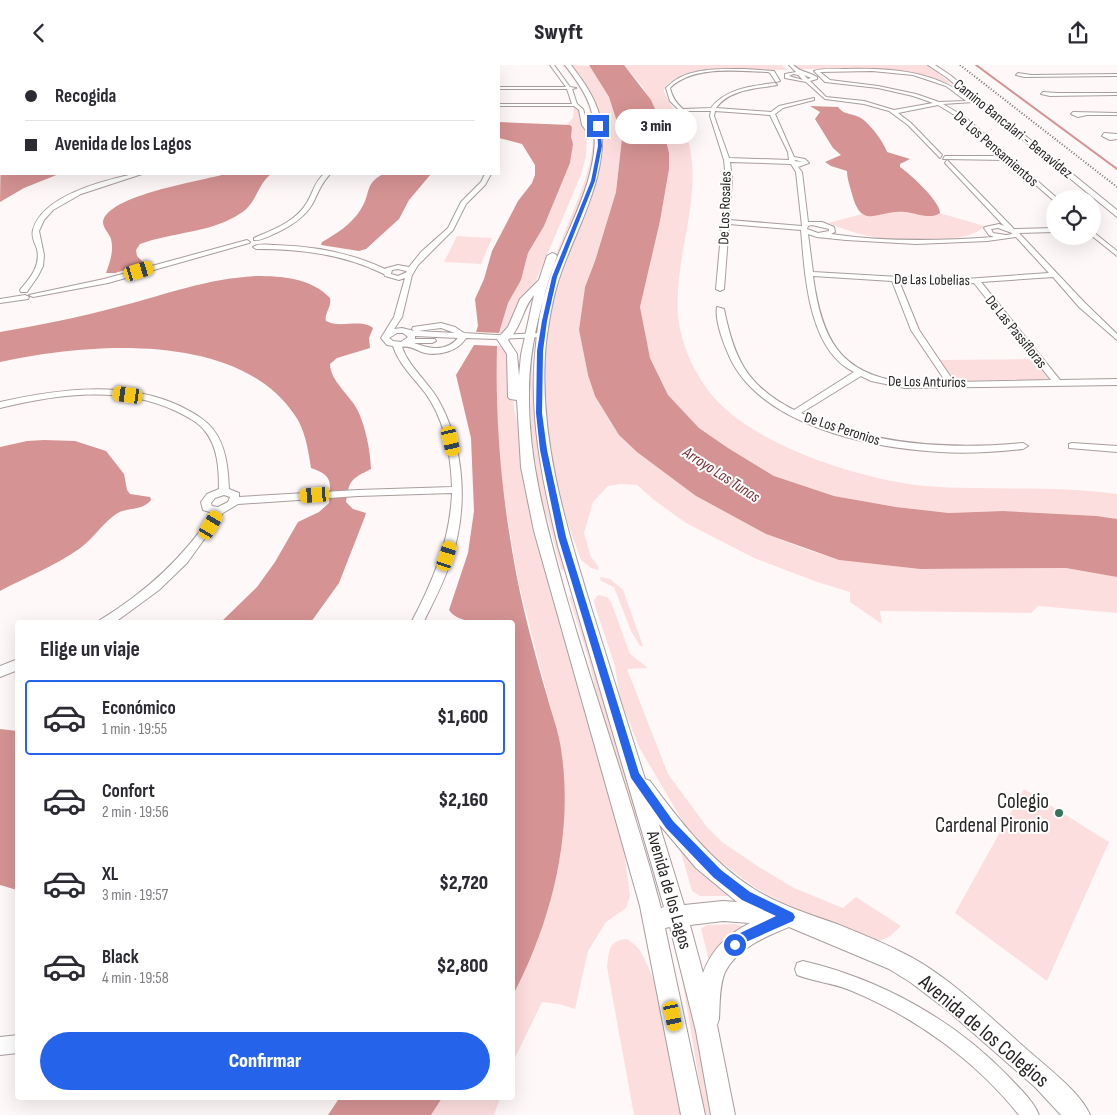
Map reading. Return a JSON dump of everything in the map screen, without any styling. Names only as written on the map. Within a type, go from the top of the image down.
[{"type":"main road","name":"Camino Bancalari - Benavídez","points":[[931,65],[948,76],[1117,214]]},
{"type":"street","points":[[552,65],[573,88],[575,105]]},
{"type":"street","name":"Avenida de los Lagos","points":[[560,65],[587,111],[591,134],[589,158],[583,182],[543,280],[535,339],[523,392],[527,467],[541,531],[653,919],[692,1115]]},
{"type":"street","name":"Avenida de los Lagos","points":[[568,65],[589,97],[598,126],[600,146],[593,181],[555,277],[535,339],[539,413],[546,463],[562,537],[677,915],[707,1031],[723,1115]]},
{"type":"street","points":[[785,65],[816,100]]},
{"type":"street","points":[[791,65],[827,99]]},
{"type":"street","name":"De Los Pensamientos","points":[[938,104],[971,102],[941,82],[900,72],[872,70],[816,71],[828,80],[903,92],[938,104],[963,118],[1046,191]]},
{"type":"street","points":[[1100,70],[1108,75]]},
{"type":"street","points":[[712,109],[716,103],[726,96],[750,88],[776,83],[772,72],[720,71],[688,76],[669,85],[669,93],[679,109],[712,109],[772,115],[781,107],[801,101],[827,99],[849,101],[893,112],[907,122],[931,147],[938,159],[955,171],[1117,338]]},
{"type":"street","points":[[792,73],[800,73]]},
{"type":"street","points":[[1029,75],[1117,75]]},
{"type":"street","points":[[800,81],[808,81]]},
{"type":"street","points":[[500,88],[573,88]]},
{"type":"street","points":[[1055,94],[1117,94]]},
{"type":"street","points":[[816,100],[827,99]]},
{"type":"street","points":[[893,112],[938,104]]},
{"type":"street","points":[[500,105],[575,105],[581,109],[585,125],[591,134]]},
{"type":"street","name":"De Los Rosales","points":[[712,109],[712,116],[727,160],[729,179],[720,289]]},
{"type":"street","points":[[1085,114],[1117,114]]},
{"type":"street","points":[[772,115],[791,152],[792,162],[799,172],[804,205],[817,219],[828,226],[832,232],[807,240]]},
{"type":"street","points":[[791,152],[804,162]]},
{"type":"street","points":[[938,159],[1008,158]]},
{"type":"street","points":[[938,159],[955,171]]},
{"type":"street","points":[[727,160],[804,162]]},
{"type":"street","points":[[799,172],[804,162]]},
{"type":"street","points":[[35,289],[41,261],[36,231],[38,224],[48,212],[63,201],[91,187],[135,175]]},
{"type":"street","points":[[252,246],[303,212],[313,198],[316,186],[326,175]]},
{"type":"street","points":[[3,300],[35,289],[53,291],[105,281],[214,252],[252,246],[330,252],[400,278],[411,269],[432,245],[450,230],[460,208],[483,184],[488,175]]},
{"type":"street","name":"De Los Anturios","points":[[804,205],[804,228],[814,306],[823,333],[837,358],[859,373],[892,383],[1117,382]]},
{"type":"street","points":[[988,228],[993,219],[991,210]]},
{"type":"street","points":[[726,222],[804,228],[819,235],[883,241],[958,242],[1014,236],[1014,231]]},
{"type":"street","points":[[804,228],[812,223],[883,241]]},
{"type":"street","points":[[958,242],[988,228],[999,226],[1014,231],[1046,230]]},
{"type":"street","points":[[988,228],[991,234],[1006,237],[1028,246]]},
{"type":"street","points":[[252,246],[263,239]]},
{"type":"street","points":[[263,239],[274,247]]},
{"type":"street","points":[[1101,241],[1117,254]]},
{"type":"street","points":[[390,273],[401,267],[411,269]]},
{"type":"street","points":[[411,269],[404,302],[398,317],[385,338],[387,342],[405,339],[535,339]]},
{"type":"street","points":[[390,273],[405,291]]},
{"type":"street","name":"De Las Lobelias","points":[[810,274],[895,280],[976,281],[1054,275]]},
{"type":"street","points":[[501,339],[515,327],[520,307],[543,280]]},
{"type":"street","points":[[895,280],[915,330],[951,383]]},
{"type":"street","name":"De Las Passifloras","points":[[976,281],[1057,382]]},
{"type":"street","name":"De Los Peronios","points":[[720,309],[729,349],[745,376],[761,393],[795,413],[838,431],[893,445],[947,450],[1000,449],[1023,446]]},
{"type":"street","points":[[398,317],[405,339],[400,355],[427,387],[448,427],[454,455],[456,490],[451,542],[442,570],[419,620]]},
{"type":"street","points":[[389,334],[434,351],[450,348],[465,338]]},
{"type":"street","points":[[501,339],[512,354],[514,405],[524,433]]},
{"type":"street","points":[[795,413],[859,373]]},
{"type":"street","points":[[0,405],[33,397],[90,392],[114,393],[164,402],[191,416],[208,430],[223,463],[224,491]]},
{"type":"street","points":[[1072,446],[1117,449]]},
{"type":"street","points":[[235,501],[235,495],[224,491],[210,496],[206,502],[207,508],[219,511],[229,507],[235,501],[315,495],[456,490]]},
{"type":"street","points":[[108,620],[144,596],[180,564],[202,539],[219,511]]},
{"type":"street","points":[[0,672],[15,665]]},
{"type":"street","points":[[634,775],[670,824],[717,873],[746,896],[786,916]]},
{"type":"street","name":"Avenida de los Colegios","points":[[653,919],[723,911],[786,916],[840,936],[896,961],[918,974],[955,1001],[999,1038],[1078,1115]]},
{"type":"street","points":[[707,1031],[710,989],[718,962],[742,938],[786,916]]},
{"type":"street","points":[[803,969],[853,983],[886,998],[927,1024],[972,1055],[1000,1080],[1030,1115]]},
{"type":"street","points":[[0,1046],[15,1044]]},
{"type":"shaded area","points":[[562,65],[566,65],[583,90],[592,111],[597,133],[594,164],[586,190],[538,309],[552,264],[586,178],[593,140],[592,122],[587,103],[577,84]]},
{"type":"shaded area","points":[[570,65],[590,66],[609,97],[622,138],[616,192],[585,287],[579,330],[588,375],[696,496],[766,534],[839,560],[920,569],[1066,568],[1117,577],[1117,613],[1038,606],[1031,613],[880,611],[882,624],[850,602],[850,592],[817,582],[754,558],[686,523],[637,485],[621,484],[608,486],[593,502],[584,533],[591,557],[599,570],[591,568],[581,560],[556,484],[546,422],[544,379],[548,317],[554,291],[585,213],[600,160],[601,133],[596,107],[588,91]]},
{"type":"shaded area","points":[[624,65],[782,65],[787,70],[739,70],[698,73],[681,77],[669,83],[664,92],[687,137],[693,174],[692,193],[679,274],[679,325],[689,357],[699,377],[711,394],[729,412],[753,429],[780,444],[840,468],[870,476],[925,486],[1093,491],[1117,494],[1117,519],[1097,516],[1003,511],[949,513],[896,507],[834,496],[774,476],[699,428],[668,395],[650,358],[640,307],[660,221],[669,169],[662,125],[643,87]]},
{"type":"shaded area","points":[[792,65],[928,65],[953,85],[915,74],[896,71],[876,69],[798,69]]},
{"type":"shaded area","points":[[574,106],[579,109],[587,133],[586,156],[581,175],[535,283],[513,327],[504,333],[499,333],[508,303],[521,280],[528,253],[544,226],[570,163],[573,144],[571,137],[572,127],[567,124],[573,118]]},
{"type":"shaded area","points":[[890,212],[909,212],[928,216],[939,213],[985,226],[976,232],[962,237],[911,240],[868,236],[828,223],[862,214],[875,216]]},
{"type":"shaded area","points":[[457,236],[492,238],[481,264],[444,262]]},
{"type":"shaded area","points":[[497,346],[505,346],[508,348],[514,409],[623,843],[630,896],[626,908],[606,922],[588,951],[575,1009],[559,1004],[542,1002],[515,1058],[515,990],[533,950],[549,906],[560,744],[518,580],[503,490],[496,414]]},
{"type":"shaded area","points":[[531,348],[533,348],[532,368],[535,384],[536,428],[547,501],[564,570],[561,570],[549,523],[541,503],[531,428]]},
{"type":"shaded area","points":[[1034,359],[1051,380],[953,381],[939,360]]},
{"type":"shaded area","points":[[600,577],[610,579],[623,590],[643,646],[640,646],[631,631],[614,587],[601,581]]},
{"type":"shaded area","points":[[598,595],[607,597],[611,602],[630,654],[648,668],[627,669],[668,774],[707,827],[722,842],[794,888],[843,908],[856,897],[901,926],[889,937],[878,941],[799,911],[757,889],[708,853],[686,827],[639,747],[620,699],[615,666],[595,606],[594,600]]},
{"type":"shaded area","points":[[571,596],[610,718],[643,832],[627,799],[605,730],[588,657],[569,597]]},
{"type":"shaded area","points":[[1024,789],[1109,842],[1047,981],[955,913]]},
{"type":"shaded area","points":[[680,849],[741,896],[700,896],[692,891]]},
{"type":"shaded area","points":[[735,924],[747,927],[711,969],[701,929],[707,925]]},
{"type":"shaded area","points":[[627,939],[639,949],[656,986],[672,1052],[683,1115],[634,1115],[607,967],[609,951],[613,944]]},
{"type":"shaded area","points":[[677,949],[717,1115],[705,1115]]},
{"type":"shaded area","points":[[441,1100],[499,1100],[494,1115],[431,1115]]},
{"type":"water","name":"Arroyo Las Tunas","points":[[589,65],[624,65],[651,100],[662,125],[669,153],[669,169],[660,221],[640,307],[650,358],[668,395],[699,428],[774,476],[834,496],[896,507],[949,513],[1003,511],[1097,516],[1117,519],[1117,577],[1066,568],[920,569],[839,560],[766,534],[696,496],[637,452],[619,435],[595,396],[588,375],[579,330],[585,287],[616,192],[622,138],[609,97]]},
{"type":"water","points":[[810,106],[838,107],[845,113],[863,119],[883,143],[887,152],[910,159],[900,164],[900,167],[930,195],[939,208],[940,213],[927,216],[895,212],[866,216],[861,212],[856,206],[847,171],[825,162],[841,155],[833,148],[815,119],[820,112]]},
{"type":"water","points":[[500,122],[570,125],[572,127],[571,137],[573,144],[570,163],[544,226],[528,253],[521,280],[508,303],[499,333],[476,332],[478,326],[475,299],[484,279],[492,251],[518,201],[532,183],[535,175],[535,165],[522,144],[500,138]]},
{"type":"water","points":[[0,175],[56,175],[24,188],[0,202]]},
{"type":"water","points":[[221,175],[270,175],[246,209],[230,220],[140,244],[136,250],[137,256],[144,263],[142,265],[115,273],[106,273],[112,248],[111,239],[103,222],[108,212],[137,197]]},
{"type":"water","points":[[382,175],[430,175],[409,200],[399,219],[366,249],[359,251],[321,245],[322,242],[338,232],[353,219],[364,204],[370,186]]},
{"type":"water","points":[[256,276],[276,277],[305,282],[322,291],[330,298],[326,321],[338,324],[363,324],[373,328],[369,338],[370,348],[337,358],[330,364],[333,376],[355,405],[361,418],[370,454],[371,469],[355,478],[348,489],[346,502],[353,509],[366,513],[339,583],[312,620],[223,620],[257,587],[275,562],[298,522],[319,512],[329,503],[329,481],[323,474],[311,468],[306,439],[298,420],[269,387],[236,368],[199,356],[158,349],[74,350],[0,362],[0,332],[91,314],[203,284]]},
{"type":"water","points":[[474,345],[497,346],[498,434],[512,549],[527,623],[559,737],[564,775],[565,808],[557,872],[539,936],[515,991],[515,620],[465,620],[454,615],[449,610],[468,553],[474,511],[471,438],[456,375]]},
{"type":"water","points":[[27,441],[75,441],[106,451],[124,474],[127,490],[130,494],[150,497],[151,500],[144,506],[116,514],[89,541],[70,555],[0,591],[0,447]]},
{"type":"water","points":[[0,729],[15,731],[15,889],[0,885]]},
{"type":"water","points":[[338,1100],[441,1100],[431,1115],[328,1115]]},
{"type":"waterway","points":[[976,65],[1117,169]]},
{"type":"railway","points":[[960,65],[1117,187]]},
{"type":"place","name":"Colegio Cardenal Pironio","points":[[1059,813]]},
{"type":"route","points":[[598,126],[600,146],[593,181],[555,277],[544,321],[540,351],[539,413],[546,463],[562,537],[634,775],[670,824],[717,873],[746,896],[789,917],[771,923],[742,938],[735,945]]}]
